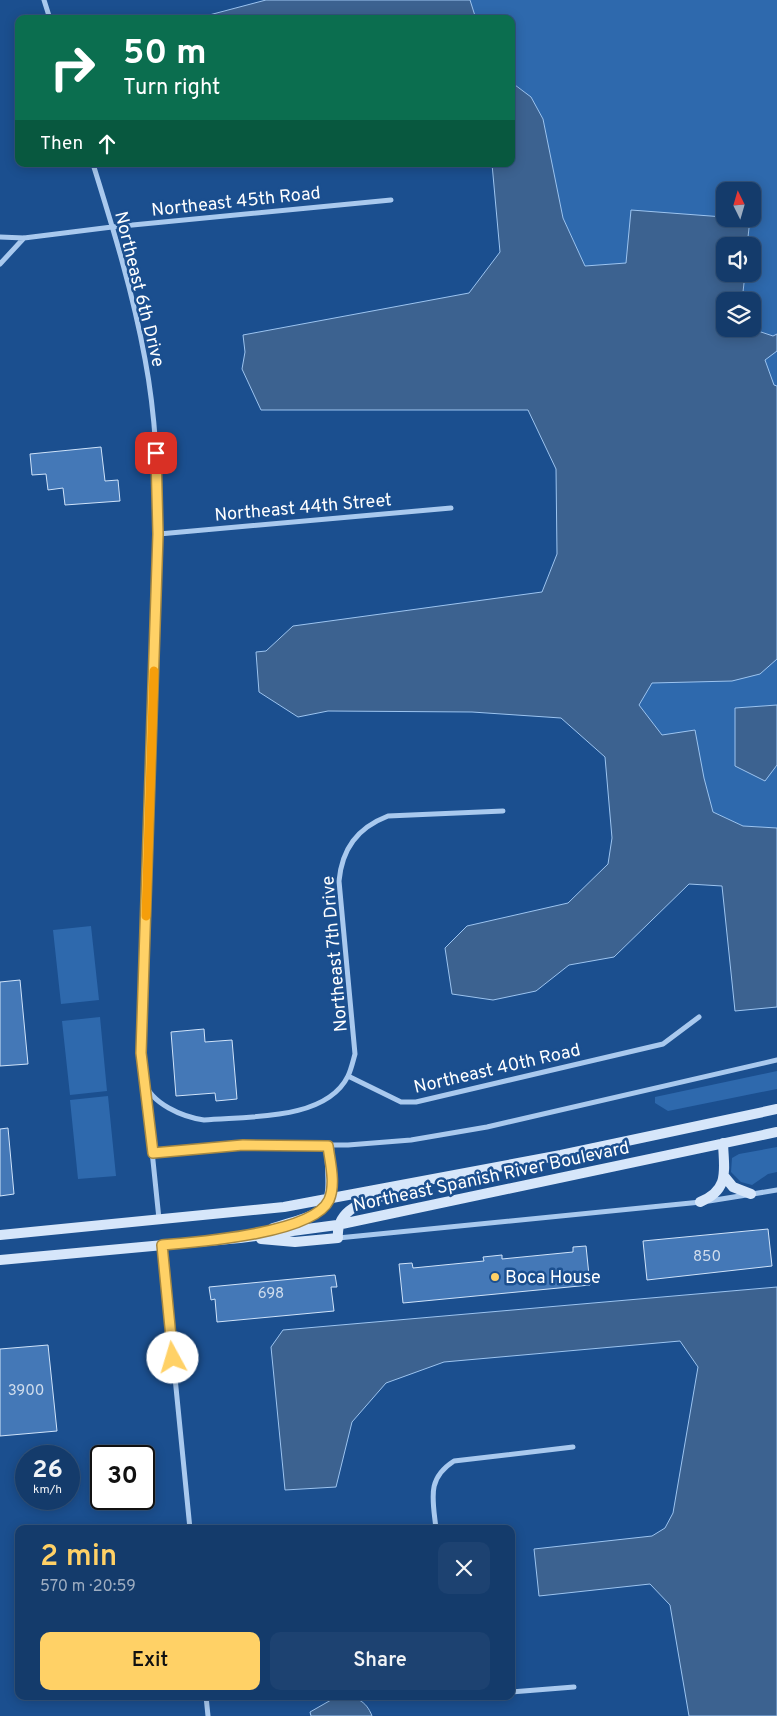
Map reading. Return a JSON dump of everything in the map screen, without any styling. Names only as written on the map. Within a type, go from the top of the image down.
[{"type":"main road","name":"Northeast Spanish River Boulevard","points":[[0,1235],[284,1207],[561,1155],[777,1109]]},
{"type":"main road","name":"Northeast Spanish River Boulevard","points":[[0,1260],[240,1238],[337,1225],[777,1132]]},
{"type":"main road","points":[[700,1202],[718,1191],[724,1176],[723,1143]]},
{"type":"main road","points":[[240,1238],[312,1216],[325,1206],[329,1199],[332,1185],[328,1146]]},
{"type":"main road","points":[[240,1238],[295,1242],[338,1238],[337,1225],[341,1217],[354,1207],[450,1175]]},
{"type":"main road","points":[[724,1176],[733,1187],[751,1194]]},
{"type":"street","points":[[44,0],[49,15]]},
{"type":"street","name":"Northeast 6th Drive","points":[[94,167],[134,306],[145,361],[158,472],[158,534],[142,1043],[144,1082],[159,1219]]},
{"type":"street","name":"Northeast 45th Road","points":[[0,237],[24,238],[112,227],[391,200]]},
{"type":"street","points":[[0,264],[24,238]]},
{"type":"street","name":"Northeast 44th Street","points":[[158,534],[450,508]]},
{"type":"street","name":"Northeast 7th Drive","points":[[348,1076],[355,1054],[355,1041],[340,867],[352,840],[368,825],[388,816],[503,811]]},
{"type":"street","name":"Northeast 40th Road","points":[[348,1076],[401,1102],[416,1102],[663,1044],[699,1018]]},
{"type":"street","points":[[153,1153],[243,1145],[328,1146],[394,1142],[468,1131],[777,1060]]},
{"type":"street","points":[[144,1082],[158,1100],[190,1118],[204,1120],[311,1108],[336,1093],[348,1076]]},
{"type":"street","name":"Northeast Spanish River Boulevard","points":[[338,1238],[700,1202],[777,1190]]},
{"type":"street","points":[[162,1245],[190,1525]]},
{"type":"street","points":[[436,1525],[432,1496],[434,1483],[442,1469],[454,1460],[573,1447]]},
{"type":"street","points":[[515,1692],[574,1686]]},
{"type":"street","points":[[206,1700],[208,1716]]},
{"type":"shaded area","points":[[266,0],[470,0],[475,15],[209,15]]},
{"type":"shaded area","points":[[470,0],[777,0],[777,705],[735,708],[735,765],[765,780],[777,765],[777,828],[743,826],[713,812],[704,778],[662,735],[638,705],[585,266],[563,218],[543,119],[531,97],[515,85],[515,15],[475,15]]},
{"type":"shaded area","points":[[515,85],[531,97],[543,119],[563,218],[585,266],[626,263],[631,210],[716,216],[716,228],[749,228],[748,237],[716,237],[716,282],[744,282],[743,292],[716,292],[716,337],[761,337],[761,332],[773,336],[777,334],[777,351],[765,360],[774,385],[777,386],[777,659],[760,674],[732,681],[652,683],[639,705],[662,735],[695,730],[704,778],[713,812],[743,826],[777,828],[777,1007],[735,1011],[722,886],[689,884],[614,957],[569,965],[536,991],[493,1000],[452,994],[445,948],[467,926],[568,903],[608,864],[612,838],[605,757],[561,718],[472,712],[328,711],[298,717],[259,692],[256,652],[266,651],[293,626],[542,592],[557,554],[556,469],[528,410],[261,410],[242,369],[245,352],[243,335],[469,293],[500,252],[492,167],[515,167]]},
{"type":"shaded area","points":[[777,705],[777,765],[765,781],[735,766],[735,708]]},
{"type":"shaded area","points":[[91,926],[99,1000],[61,1004],[53,930]]},
{"type":"shaded area","points":[[100,1017],[107,1091],[70,1095],[62,1021]]},
{"type":"shaded area","points":[[777,1071],[777,1089],[668,1111],[655,1103],[655,1097]]},
{"type":"shaded area","points":[[108,1096],[116,1176],[78,1179],[70,1100]]},
{"type":"shaded area","points":[[777,1147],[777,1172],[768,1174],[752,1185],[741,1182],[731,1172],[732,1158],[739,1154]]},
{"type":"shaded area","points":[[777,1287],[777,1716],[689,1716],[670,1605],[650,1584],[539,1596],[534,1549],[652,1536],[665,1528],[673,1513],[698,1367],[680,1341],[444,1362],[386,1383],[352,1422],[336,1487],[285,1490],[271,1347],[283,1330]]},
{"type":"shaded area","points":[[331,1700],[359,1700],[367,1706],[372,1716],[311,1716],[310,1712]]},
{"type":"building","points":[[101,447],[105,481],[118,480],[120,501],[65,505],[63,488],[48,490],[46,474],[32,475],[30,454]]},
{"type":"building","points":[[20,980],[28,1064],[0,1066],[0,982]]},
{"type":"building","points":[[204,1029],[205,1042],[232,1040],[237,1099],[216,1101],[215,1093],[176,1096],[171,1032]]},
{"type":"building","points":[[8,1128],[14,1194],[0,1196],[0,1129]]},
{"type":"building","points":[[768,1229],[772,1266],[647,1280],[643,1241]]},
{"type":"building","name":"Boca House","points":[[586,1246],[590,1285],[403,1303],[399,1264],[412,1263],[413,1268],[484,1261],[483,1257],[502,1255],[502,1259],[573,1252],[573,1247]]},
{"type":"building","points":[[335,1275],[337,1287],[331,1287],[334,1311],[217,1322],[215,1299],[211,1300],[209,1287]]},
{"type":"building","points":[[48,1345],[57,1431],[0,1436],[0,1349]]},
{"type":"slow traffic","points":[[146,916],[154,671]]},
{"type":"place","name":"Boca House","points":[[495,1277]]},
{"type":"route","points":[[156,453],[158,472],[158,534],[141,1053],[153,1153],[243,1145],[328,1146],[332,1185],[329,1199],[325,1206],[306,1219],[240,1238],[162,1245],[173,1358]]}]
